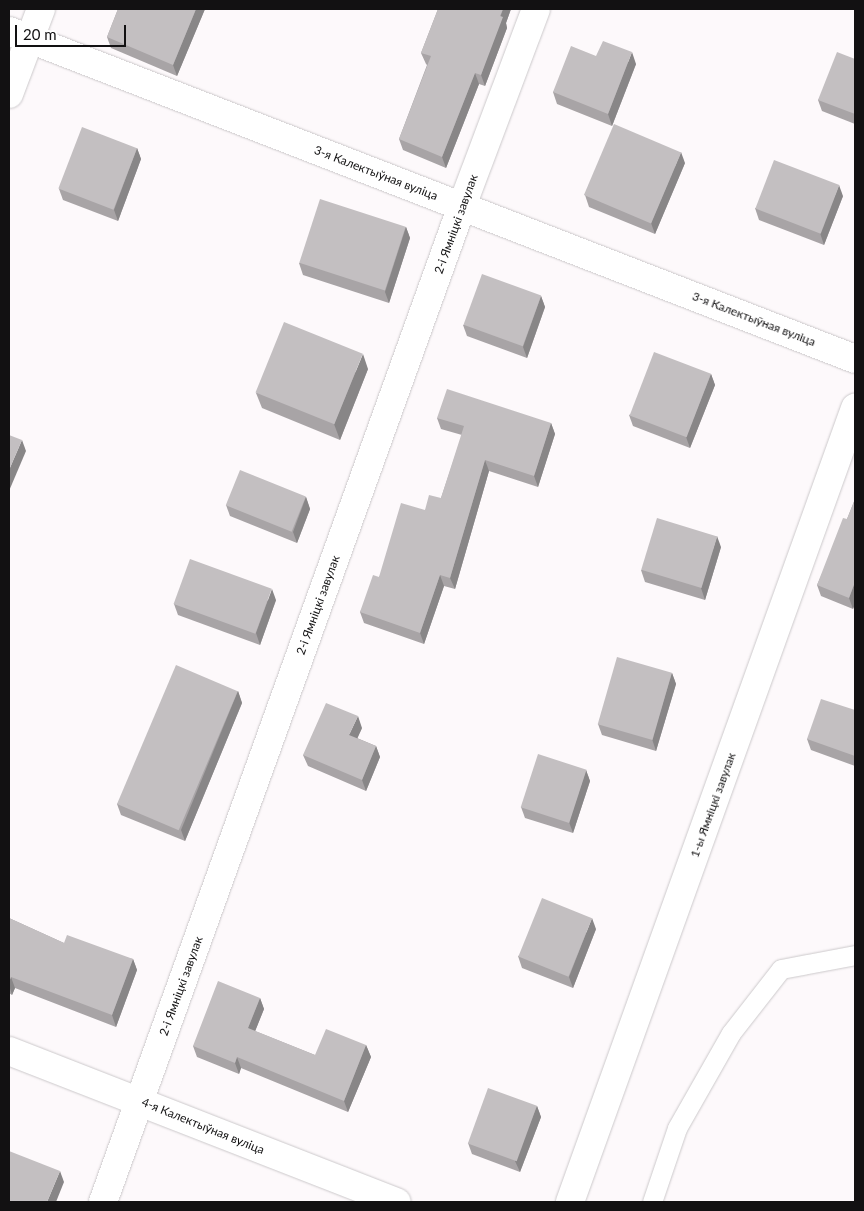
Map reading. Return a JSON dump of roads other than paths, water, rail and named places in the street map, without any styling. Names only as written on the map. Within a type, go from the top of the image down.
[{"type":"street","points":[[9,94],[19,35],[41,9]]},
{"type":"street","name":"2-і Ямніцкі завулак","points":[[103,1202],[462,206],[536,9]]},
{"type":"street","name":"3-я Калектыўная вуліца","points":[[19,35],[855,359]]},
{"type":"street","name":"1-ы Ямніцкі завулак","points":[[570,1202],[855,408]]},
{"type":"street","name":"4-я Калектыўная вуліца","points":[[9,1051],[397,1202]]},
{"type":"lane","points":[[652,1202],[677,1128],[730,1033],[781,969],[855,955]]}]
